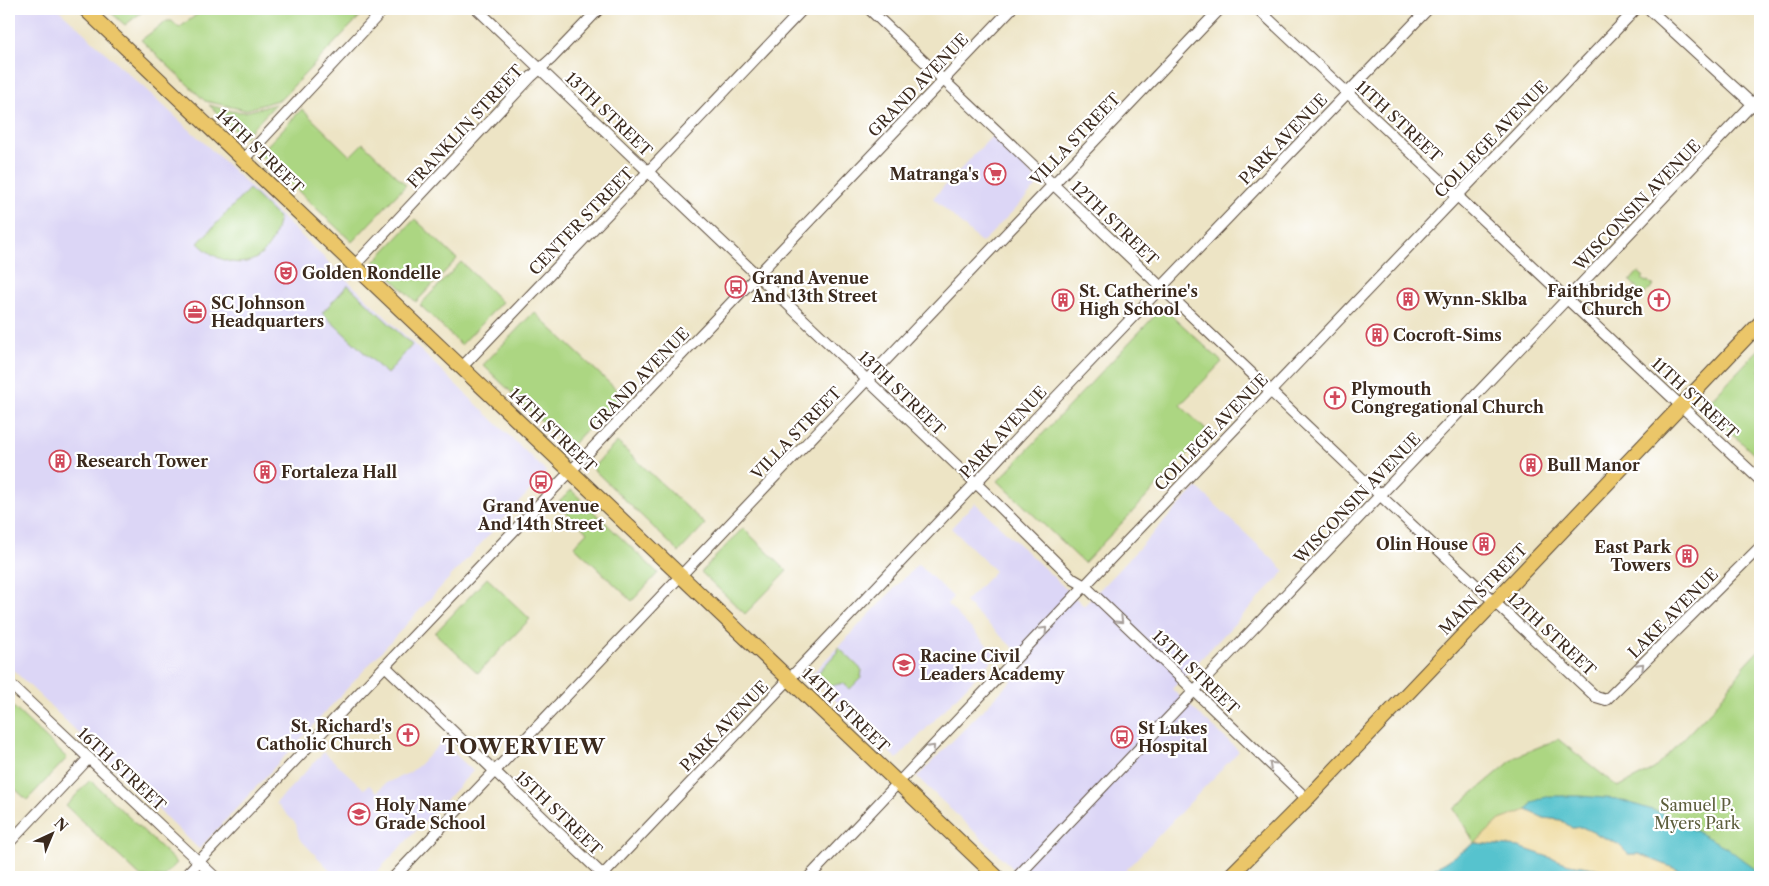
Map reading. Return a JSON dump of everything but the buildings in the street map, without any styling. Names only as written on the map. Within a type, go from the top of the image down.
[{"type":"main road","name":"14TH STREET","points":[[85,9],[997,877]]},
{"type":"main road","name":"MAIN STREET","points":[[1229,877],[1307,799],[1760,323]]},
{"type":"street","points":[[244,160],[384,9]]},
{"type":"street","name":"13TH STREET","points":[[477,9],[976,484],[1073,579],[1085,586],[1307,799]]},
{"type":"street","name":"FRANKLIN STREET","points":[[355,265],[599,9]]},
{"type":"street","name":"CENTER STREET","points":[[462,367],[803,9]]},
{"type":"street","name":"12TH STREET","points":[[869,9],[1381,496],[1596,697],[1606,700]]},
{"type":"street","name":"GRAND AVENUE","points":[[184,877],[1012,9]]},
{"type":"street","name":"VILLA STREET","points":[[394,877],[1220,9]]},
{"type":"street","name":"11TH STREET","points":[[1258,9],[1760,480]]},
{"type":"street","name":"PARK AVENUE","points":[[603,877],[976,484],[1036,418],[1428,9]]},
{"type":"street","name":"COLLEGE AVENUE","points":[[809,877],[1636,9]]},
{"type":"street","points":[[1649,9],[1756,108]]},
{"type":"street","name":"WISCONSIN AVENUE","points":[[1017,877],[1568,299],[1756,108],[1760,96]]},
{"type":"street","name":"LAKE AVENUE","points":[[1606,700],[1760,547]]},
{"type":"street","name":"15TH STREET","points":[[385,666],[603,877]]},
{"type":"street","name":"16TH STREET","points":[[9,683],[215,877]]},
{"type":"street","points":[[9,844],[89,758]]},
{"type":"shaded area","name":"SC Johnson Headquarters","points":[[9,9],[58,9],[215,153],[547,472],[199,849],[9,666]]},
{"type":"shaded area","points":[[993,135],[1039,182],[982,243],[933,198]]},
{"type":"shaded area","points":[[1197,487],[1285,571],[1172,689],[1239,751],[1119,877],[1022,877],[917,777],[1029,663],[965,602],[995,571],[951,528],[975,503],[1084,606]]},
{"type":"shaded area","name":"Racine Civil Leaders Academy","points":[[918,564],[953,597],[947,604],[998,654],[897,759],[810,676]]},
{"type":"shaded area","name":"Holy Name Grade School","points":[[442,742],[473,771],[372,877],[325,876],[330,870],[299,838],[296,824],[276,803],[324,752],[364,789],[369,785],[377,792],[386,783],[409,773]]},
{"type":"green space","points":[[107,9],[146,9],[125,25]]},
{"type":"green space","points":[[204,9],[367,9],[281,99],[245,110],[205,101],[141,40],[167,21],[172,21],[179,28]]},
{"type":"green space","points":[[276,104],[243,138],[209,105],[231,111],[245,112]]},
{"type":"green space","points":[[302,109],[350,156],[363,143],[406,185],[352,242],[259,154]]},
{"type":"green space","points":[[249,189],[279,218],[272,241],[265,251],[256,258],[246,262],[236,263],[216,257],[198,243]]},
{"type":"green space","points":[[415,219],[457,259],[416,302],[374,262]]},
{"type":"green space","points":[[461,262],[502,302],[461,345],[420,305]]},
{"type":"green space","points":[[1638,272],[1644,277],[1642,279],[1646,282],[1648,281],[1653,286],[1644,295],[1630,281]]},
{"type":"green space","points":[[348,285],[412,345],[387,374],[322,313]]},
{"type":"green space","points":[[1163,307],[1222,362],[1180,405],[1208,432],[1084,563],[998,481]]},
{"type":"green space","points":[[534,312],[621,394],[569,448],[483,365]]},
{"type":"green space","points":[[1760,348],[1760,460],[1704,407]]},
{"type":"green space","points":[[617,442],[705,524],[679,552],[592,468]]},
{"type":"green space","points":[[571,490],[658,573],[632,601],[574,546],[587,532],[557,504]]},
{"type":"green space","points":[[743,528],[787,571],[745,614],[701,572]]},
{"type":"green space","points":[[487,578],[530,619],[478,673],[435,633]]},
{"type":"green space","points":[[838,647],[862,670],[861,678],[850,689],[843,683],[825,686],[819,683],[818,673],[837,652]]},
{"type":"green space","name":"Samuel P. Myers Park","points":[[1760,649],[1760,877],[1616,877],[1600,869],[1519,847],[1475,843],[1454,809],[1517,756],[1558,739],[1618,787],[1654,769],[1716,705],[1745,665]]},
{"type":"green space","points":[[9,703],[67,758],[27,800],[9,783]]},
{"type":"green space","points":[[90,780],[177,863],[163,877],[141,877],[66,806]]},
{"type":"sand","points":[[1527,810],[1544,818],[1561,820],[1572,828],[1582,827],[1618,844],[1628,854],[1639,854],[1696,877],[1616,877],[1600,869],[1569,864],[1519,847],[1475,843],[1500,820]]},
{"type":"water","points":[[1548,796],[1617,799],[1659,812],[1726,847],[1760,873],[1760,877],[1696,877],[1639,854],[1628,854],[1618,844],[1582,827],[1572,828],[1561,820],[1544,818],[1527,810],[1533,802]]},
{"type":"water","points":[[1475,843],[1519,847],[1569,864],[1600,869],[1616,877],[1421,877]]},
{"type":"place","name":"Matranga's","points":[[995,174]]},
{"type":"place","name":"Golden Rondelle","points":[[286,273]]},
{"type":"place","name":"Grand Avenue And 13th Street","points":[[736,287]]},
{"type":"place","name":"Wynn-Sklba","points":[[1408,299]]},
{"type":"place","name":"St. Catherine's High School","points":[[1063,300]]},
{"type":"place","name":"Faithbridge Church","points":[[1659,300]]},
{"type":"place","name":"SC Johnson Headquarters","points":[[195,312]]},
{"type":"place","name":"Cocroft-Sims","points":[[1377,335]]},
{"type":"place","name":"Plymouth Congregational Church","points":[[1335,398]]},
{"type":"place","name":"Research Tower","points":[[60,461]]},
{"type":"place","name":"Bull Manor","points":[[1531,465]]},
{"type":"place","name":"Fortaleza Hall","points":[[265,472]]},
{"type":"place","name":"Grand Avenue And 14th Street","points":[[541,482]]},
{"type":"place","name":"Olin House","points":[[1484,544]]},
{"type":"place","name":"East Park Towers","points":[[1687,556]]},
{"type":"place","name":"Racine Civil Leaders Academy","points":[[904,665]]},
{"type":"place","name":"St. Richard's Catholic Church","points":[[408,735]]},
{"type":"place","name":"St Lukes Hospital","points":[[1122,737]]},
{"type":"place","name":"Holy Name Grade School","points":[[359,814]]},
{"type":"district","name":"TOWERVIEW","points":[[524,746]]}]
